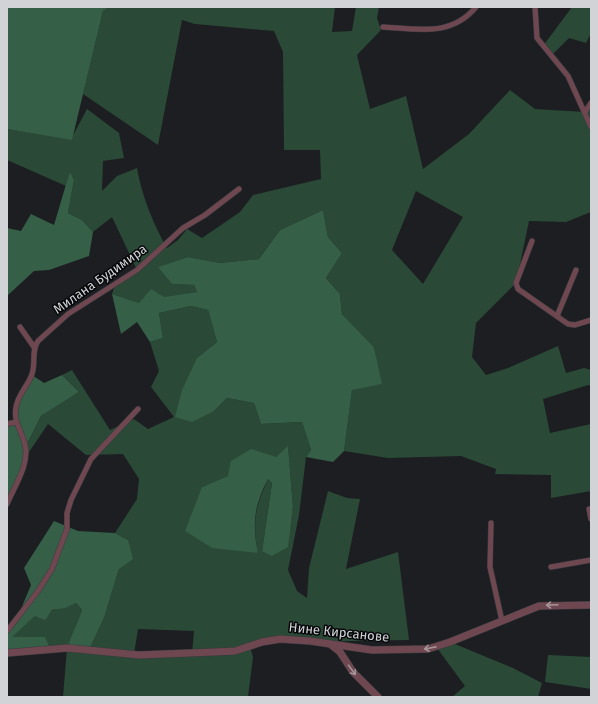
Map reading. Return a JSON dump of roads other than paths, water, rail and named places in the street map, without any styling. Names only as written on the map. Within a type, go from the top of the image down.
[{"type":"street","points":[[383,27],[423,30],[444,28],[466,18],[476,7]]},
{"type":"street","points":[[534,7],[537,38],[565,72],[591,127]]},
{"type":"street","points":[[585,112],[591,103]]},
{"type":"street","name":"Милана Будимира","points":[[34,347],[49,330],[68,314],[137,270],[183,228],[205,215],[238,189]]},
{"type":"street","points":[[532,241],[516,287],[568,324],[575,326],[591,320]]},
{"type":"street","points":[[557,316],[576,270]]},
{"type":"street","points":[[7,504],[25,458],[26,446],[16,422],[16,409],[19,396],[32,375],[34,347],[20,327]]},
{"type":"street","points":[[7,631],[38,591],[52,569],[67,529],[67,513],[71,500],[91,458],[138,409]]},
{"type":"street","points":[[7,424],[16,422]]},
{"type":"street","points":[[589,510],[591,519]]},
{"type":"street","points":[[491,523],[490,567],[502,621]]},
{"type":"street","points":[[551,567],[591,560]]},
{"type":"street","name":"Нине Кирсанове","points":[[7,653],[67,648],[154,655],[235,651],[262,642],[280,639],[326,643],[372,650],[428,649],[544,605],[591,606]]},
{"type":"street","points":[[326,643],[340,652],[353,672],[378,697]]}]
